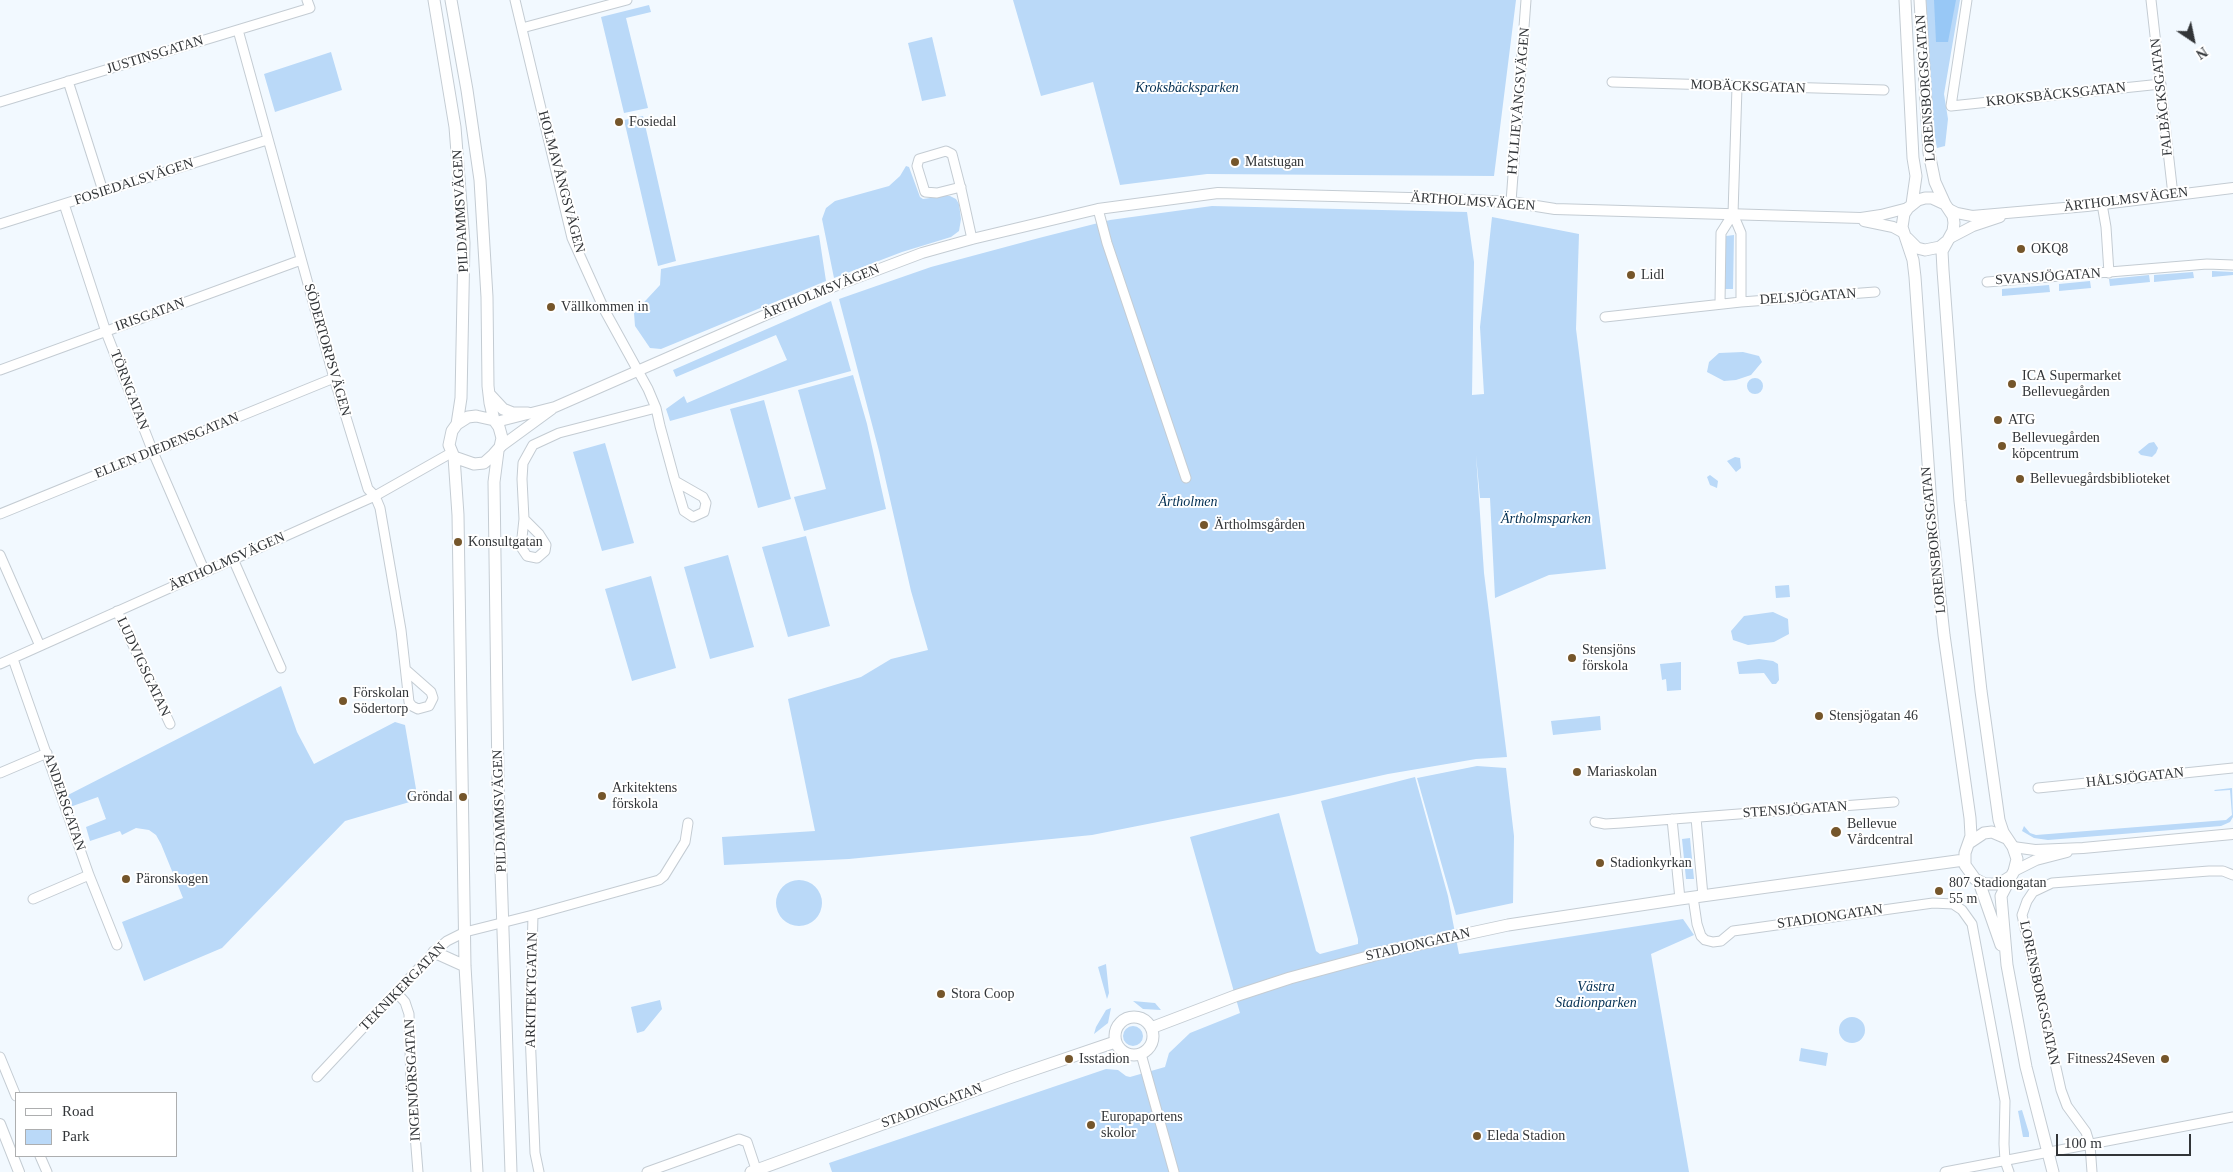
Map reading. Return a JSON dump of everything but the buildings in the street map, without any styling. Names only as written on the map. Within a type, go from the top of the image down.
[{"type":"main road","name":"PILDAMMSVÄGEN","points":[[434,0],[448,72],[455,127],[463,224],[464,285],[461,398],[457,424]]},
{"type":"main road","name":"PILDAMMSVÄGEN","points":[[451,0],[480,180],[487,297],[489,392],[495,421]]},
{"type":"main road","name":"LORENSBORGSGATAN","points":[[1904,0],[1913,158],[1916,176],[1910,206],[1902,220],[1904,235],[1913,260],[1915,277],[1932,534],[1970,818],[1971,836],[1964,860],[1967,870],[1979,882],[2007,965]]},
{"type":"main road","name":"LORENSBORGSGATAN","points":[[1920,0],[1930,167],[1954,223],[1942,251],[1943,270],[1960,501],[1981,692],[1999,820],[2017,859],[2002,896],[2007,965],[2026,1067],[2053,1172]]},
{"type":"main road","points":[[1910,206],[1925,198],[1932,198],[1947,206]]},
{"type":"main road","points":[[1904,235],[1910,243],[1924,250],[1932,250],[1948,240]]},
{"type":"main road","points":[[489,392],[503,410],[528,413]]},
{"type":"main road","name":"ÄRTHOLMSVÄGEN","points":[[457,424],[472,416],[482,416],[495,421]]},
{"type":"main road","points":[[495,421],[502,434],[499,449]]},
{"type":"main road","points":[[457,424],[452,431],[449,441],[458,515],[465,966],[477,1172]]},
{"type":"main road","name":"PILDAMMSVÄGEN","points":[[499,449],[494,482],[498,780],[511,1172]]},
{"type":"main road","name":"ÄRTHOLMSVÄGEN","points":[[452,455],[464,462],[479,464],[490,459],[499,449]]},
{"type":"main road","points":[[1969,843],[1984,833],[1992,832],[2010,842]]},
{"type":"main road","name":"STADIONGATAN","points":[[1151,1028],[1235,996],[1397,949],[1532,920],[1964,860]]},
{"type":"main road","points":[[1979,882],[1992,885],[2005,881],[2012,874]]},
{"type":"main road","points":[[434,952],[465,966]]},
{"type":"main road","points":[[1128,1017],[1139,1017],[1151,1028],[1153,1034],[1150,1046],[1140,1054],[1123,1052],[1115,1042],[1116,1029],[1128,1017]]},
{"type":"main road","name":"STADIONGATAN","points":[[754,1171],[1009,1078],[1115,1042]]},
{"type":"street","name":"HOLMAVÅNGSVÄGEN","points":[[515,0],[572,238],[605,311],[656,408]]},
{"type":"street","points":[[522,28],[627,0]]},
{"type":"street","name":"HYLLIEVÅNGSVÄGEN","points":[[1511,202],[1526,0]]},
{"type":"street","name":"KROKSBÄCKSGATAN","points":[[1967,0],[1951,106],[2161,84]]},
{"type":"street","name":"FALBÄCKSGATAN","points":[[2151,0],[2173,195]]},
{"type":"street","name":"JUSTINSGATAN","points":[[0,102],[238,30],[308,4]]},
{"type":"street","name":"SÖDERTORPSVÄGEN","points":[[238,30],[334,378],[368,489],[375,496],[380,508],[386,535],[406,670]]},
{"type":"street","points":[[68,81],[103,191]]},
{"type":"street","name":"MOBÄCKSGATAN","points":[[1612,82],[1884,90]]},
{"type":"street","points":[[1720,304],[1721,233],[1733,214],[1737,87]]},
{"type":"street","name":"FOSIEDALSVÄGEN","points":[[0,224],[267,140]]},
{"type":"street","points":[[961,187],[937,193],[925,192],[917,166],[919,159],[932,154],[950,151],[954,158],[961,187],[972,239]]},
{"type":"street","name":"ÄRTHOLMSVÄGEN","points":[[1947,206],[1957,213],[1972,216],[2102,204],[2233,188]]},
{"type":"street","name":"ÄRTHOLMSVÄGEN","points":[[495,421],[512,419],[555,407],[811,295],[922,253],[1098,208],[1218,194],[1347,195],[1511,202],[1555,209],[1849,217],[1875,216],[1910,206]]},
{"type":"street","name":"TÖRNGATAN","points":[[64,204],[106,332],[153,452],[205,572]]},
{"type":"street","name":"SVANSJÖGATAN","points":[[2102,204],[2106,227],[2109,273]]},
{"type":"street","points":[[1098,208],[1107,243],[1186,478]]},
{"type":"street","name":"ÄRTHOLMSVÄGEN","points":[[1948,240],[1973,226],[2019,211]]},
{"type":"street","name":"DELSJÖGATAN","points":[[1733,214],[1741,233],[1741,302]]},
{"type":"street","name":"ÄRTHOLMSVÄGEN","points":[[1849,217],[1886,225],[1904,235]]},
{"type":"street","name":"IRISGATAN","points":[[0,370],[301,260]]},
{"type":"street","name":"SVANSJÖGATAN","points":[[1987,282],[2208,264],[2233,265]]},
{"type":"street","name":"DELSJÖGATAN","points":[[1605,318],[1720,304],[1875,292]]},
{"type":"street","name":"ELLEN DIEDENSGATAN","points":[[0,514],[334,378]]},
{"type":"street","name":"ÄRTHOLMSVÄGEN","points":[[499,449],[555,407]]},
{"type":"street","points":[[524,519],[522,472],[525,457],[533,445],[548,436],[564,431],[656,408],[675,481]]},
{"type":"street","name":"ÄRTHOLMSVÄGEN","points":[[0,664],[375,496],[452,455]]},
{"type":"street","points":[[0,555],[40,646]]},
{"type":"street","points":[[233,559],[281,668]]},
{"type":"street","name":"LUDVIGSGATAN","points":[[117,611],[170,724]]},
{"type":"street","name":"ANDERSGATAN","points":[[13,658],[89,875],[117,945]]},
{"type":"street","points":[[0,773],[47,753]]},
{"type":"street","name":"HÅLSJÖGATAN","points":[[2038,788],[2233,768]]},
{"type":"street","name":"STENSJÖGATAN","points":[[1595,822],[1605,824],[1696,818],[1894,802]]},
{"type":"street","points":[[1696,818],[1698,896]]},
{"type":"street","points":[[1672,819],[1680,898]]},
{"type":"street","name":"ARKITEKTGATAN","points":[[539,1172],[535,1153],[530,1032],[533,915],[659,880],[664,876],[686,842],[688,823]]},
{"type":"street","points":[[2010,842],[2035,850],[2082,848],[2233,834]]},
{"type":"street","points":[[2012,874],[2036,860],[2082,848]]},
{"type":"street","name":"LORENSBORGSGATAN","points":[[2092,1172],[2090,1145],[2086,1132],[2068,1106],[2060,1090],[2022,915],[2027,901],[2033,892],[2052,883],[2209,871],[2233,875]]},
{"type":"street","points":[[33,898],[89,875]]},
{"type":"street","name":"STADIONGATAN","points":[[1698,896],[1701,936],[1713,942],[1721,941],[1733,932],[1748,929],[1933,903],[1945,903],[1958,907],[1967,915],[1972,924],[1985,1003],[2005,1101],[2006,1161]]},
{"type":"street","name":"TEKNIKERGATAN","points":[[316,1077],[434,952],[448,941],[465,932],[533,915]]},
{"type":"street","name":"INGENJÖRSGATAN","points":[[396,992],[405,1002],[410,1014],[411,1084],[418,1172]]},
{"type":"street","points":[[1140,1054],[1146,1069],[1174,1172]]},
{"type":"street","points":[[0,1057],[15,1094]]},
{"type":"street","points":[[1945,1172],[2233,1117]]},
{"type":"street","points":[[0,1124],[19,1172]]},
{"type":"street","points":[[647,1172],[739,1139],[746,1142],[754,1171]]},
{"type":"street","points":[[40,1157],[47,1172]]},
{"type":"street","points":[[2006,1161],[2009,1172]]},
{"type":"green space","name":"Kroksbäcksparken","points":[[1013,0],[1516,0],[1494,176],[1207,174],[1120,185],[1093,82],[1041,96]]},
{"type":"green space","points":[[1926,0],[1960,0],[1944,94],[1948,119],[1945,146],[1937,148],[1933,128]]},
{"type":"green space","points":[[649,5],[651,12],[626,18],[648,108],[624,113],[601,17]]},
{"type":"green space","points":[[932,37],[946,96],[922,101],[908,43]]},
{"type":"green space","points":[[331,52],[342,90],[275,112],[264,74]]},
{"type":"green space","points":[[643,116],[676,261],[658,266],[624,120]]},
{"type":"green space","points":[[906,166],[909,167],[920,197],[923,199],[950,196],[956,199],[959,204],[961,219],[959,231],[951,237],[902,252],[834,278],[822,219],[826,208],[835,201],[889,186],[900,176]]},
{"type":"green space","name":"Ärtholmen","points":[[1212,206],[1467,212],[1474,262],[1472,395],[1484,394],[1480,327],[1492,217],[1579,234],[1576,329],[1606,569],[1549,575],[1495,598],[1490,498],[1480,498],[1476,455],[1484,573],[1507,757],[1476,759],[1388,774],[1289,796],[1092,835],[849,859],[724,865],[722,837],[815,831],[788,699],[861,677],[891,659],[928,650],[911,591],[879,451],[839,299],[931,267],[1110,220]]},
{"type":"green space","points":[[819,235],[826,281],[661,349],[650,348],[635,326],[634,313],[660,285],[661,269]]},
{"type":"green space","points":[[1734,235],[1733,289],[1725,289],[1726,236]]},
{"type":"green space","points":[[2212,271],[2233,272],[2233,275],[2212,277]]},
{"type":"green space","points":[[2193,272],[2194,278],[2154,282],[2154,275]]},
{"type":"green space","points":[[2149,275],[2150,282],[2110,286],[2109,279]]},
{"type":"green space","points":[[2090,281],[2091,288],[2059,291],[2059,284]]},
{"type":"green space","points":[[2049,285],[2050,292],[2002,296],[2002,289]]},
{"type":"green space","points":[[831,301],[851,371],[670,421],[666,409],[684,396],[687,403],[787,360],[776,335],[676,377],[673,370]]},
{"type":"green space","points":[[1743,352],[1759,356],[1762,362],[1751,375],[1736,380],[1724,381],[1707,372],[1709,362],[1719,353]]},
{"type":"green space","points":[[853,375],[867,424],[886,509],[804,531],[794,497],[826,489],[798,390]]},
{"type":"green space","points":[[1755,378],[1761,380],[1763,386],[1761,392],[1755,394],[1749,392],[1747,386],[1749,380]]},
{"type":"green space","points":[[764,400],[791,499],[758,508],[730,409]]},
{"type":"green space","points":[[2154,442],[2158,448],[2152,457],[2141,455],[2138,452],[2149,443]]},
{"type":"green space","points":[[605,443],[634,543],[602,551],[573,452]]},
{"type":"green space","points":[[1735,457],[1740,458],[1741,468],[1736,472],[1727,461]]},
{"type":"green space","points":[[1710,475],[1718,481],[1717,488],[1710,485],[1707,477]]},
{"type":"green space","points":[[806,536],[830,626],[788,637],[762,547]]},
{"type":"green space","points":[[728,555],[754,647],[710,659],[684,567]]},
{"type":"green space","points":[[651,576],[676,668],[632,681],[605,589]]},
{"type":"green space","points":[[1789,585],[1790,597],[1776,598],[1775,586]]},
{"type":"green space","points":[[1773,612],[1788,619],[1789,634],[1774,642],[1748,645],[1733,640],[1731,631],[1744,616]]},
{"type":"green space","points":[[1759,659],[1773,661],[1778,664],[1779,680],[1776,684],[1772,684],[1764,673],[1739,674],[1737,662]]},
{"type":"green space","points":[[1681,662],[1681,690],[1667,691],[1666,679],[1662,680],[1660,664]]},
{"type":"green space","points":[[281,686],[297,732],[314,764],[395,722],[405,725],[416,789],[413,801],[345,821],[222,948],[144,981],[122,922],[183,898],[161,844],[156,835],[149,830],[136,828],[122,835],[120,831],[90,841],[86,827],[106,819],[98,797],[70,807],[66,796]]},
{"type":"green space","points":[[1600,716],[1601,730],[1553,735],[1551,721]]},
{"type":"green space","points":[[1477,766],[1506,768],[1514,836],[1513,903],[1456,915],[1417,778]]},
{"type":"green space","name":"Västra Stadionparken","points":[[1415,777],[1448,896],[1459,954],[1683,919],[1694,935],[1651,954],[1689,1172],[832,1172],[829,1163],[1106,1069],[1118,1070],[1130,1077],[1165,1067],[1169,1053],[1190,1033],[1240,1013],[1190,837],[1279,813],[1316,951],[1320,954],[1358,944],[1321,801]]},
{"type":"green space","points":[[2232,788],[2233,817],[2230,822],[2221,826],[2048,840],[2034,838],[2022,831],[2024,826],[2030,833],[2036,835],[2226,820],[2232,815],[2230,790],[2214,790]]},
{"type":"green space","points":[[1690,838],[1694,879],[1686,879],[1682,839]]},
{"type":"green space","points":[[799,880],[812,884],[818,890],[822,903],[818,916],[812,922],[799,926],[786,922],[780,916],[776,903],[780,890],[786,884]]},
{"type":"green space","points":[[1106,964],[1109,993],[1107,999],[1098,967]]},
{"type":"green space","points":[[660,1000],[662,1009],[644,1031],[637,1033],[631,1007]]},
{"type":"green space","points":[[1133,1001],[1155,1003],[1161,1010],[1143,1009]]},
{"type":"green space","points":[[1111,1008],[1108,1023],[1094,1034],[1106,1010]]},
{"type":"green space","points":[[1852,1017],[1861,1021],[1865,1030],[1861,1039],[1852,1043],[1843,1039],[1839,1030],[1843,1021]]},
{"type":"green space","points":[[1133,1026],[1140,1029],[1143,1036],[1140,1043],[1133,1046],[1126,1043],[1123,1036],[1126,1029]]},
{"type":"green space","points":[[1801,1048],[1828,1053],[1826,1066],[1799,1061]]},
{"type":"green space","points":[[2022,1110],[2029,1137],[2023,1137],[2018,1111]]},
{"type":"shaded area","points":[[1934,0],[1956,0],[1948,42],[1936,42]]},
{"type":"place","name":"Fosiedal","points":[[619,122]]},
{"type":"place","name":"Matstugan","points":[[1235,162]]},
{"type":"place","name":"OKQ8","points":[[2021,249]]},
{"type":"place","name":"Lidl","points":[[1631,275]]},
{"type":"place","name":"Vällkommen in","points":[[551,307]]},
{"type":"place","name":"ICA Supermarket Bellevuegården","points":[[2012,384]]},
{"type":"place","name":"ATG","points":[[1998,420]]},
{"type":"place","name":"Bellevuegården köpcentrum","points":[[2002,446]]},
{"type":"place","name":"Bellevuegårdsbiblioteket","points":[[2020,479]]},
{"type":"place","name":"Ärtholmsgården","points":[[1204,525]]},
{"type":"place","name":"Konsultgatan","points":[[458,542]]},
{"type":"place","name":"Stensjöns förskola","points":[[1572,658]]},
{"type":"place","name":"Förskolan Södertorp","points":[[343,701]]},
{"type":"place","name":"Stensjögatan 46","points":[[1819,716]]},
{"type":"place","name":"Mariaskolan","points":[[1577,772]]},
{"type":"place","name":"Arkitektens förskola","points":[[602,796]]},
{"type":"place","name":"Gröndal","points":[[463,797]]},
{"type":"place","name":"Bellevue Vårdcentral","points":[[1836,832]]},
{"type":"place","name":"Stadionkyrkan","points":[[1600,863]]},
{"type":"place","name":"Päronskogen","points":[[126,879]]},
{"type":"place","name":"807 Stadiongatan 55 m","points":[[1939,891]]},
{"type":"place","name":"Stora Coop","points":[[941,994]]},
{"type":"place","name":"Isstadion","points":[[1069,1059]]},
{"type":"place","name":"Fitness24Seven","points":[[2165,1059]]},
{"type":"place","name":"Europaportens skolor","points":[[1091,1125]]},
{"type":"place","name":"Eleda Stadion","points":[[1477,1136]]},
{"type":"park label","name":"Ärtholmsparken","points":[[1546,519]]}]
